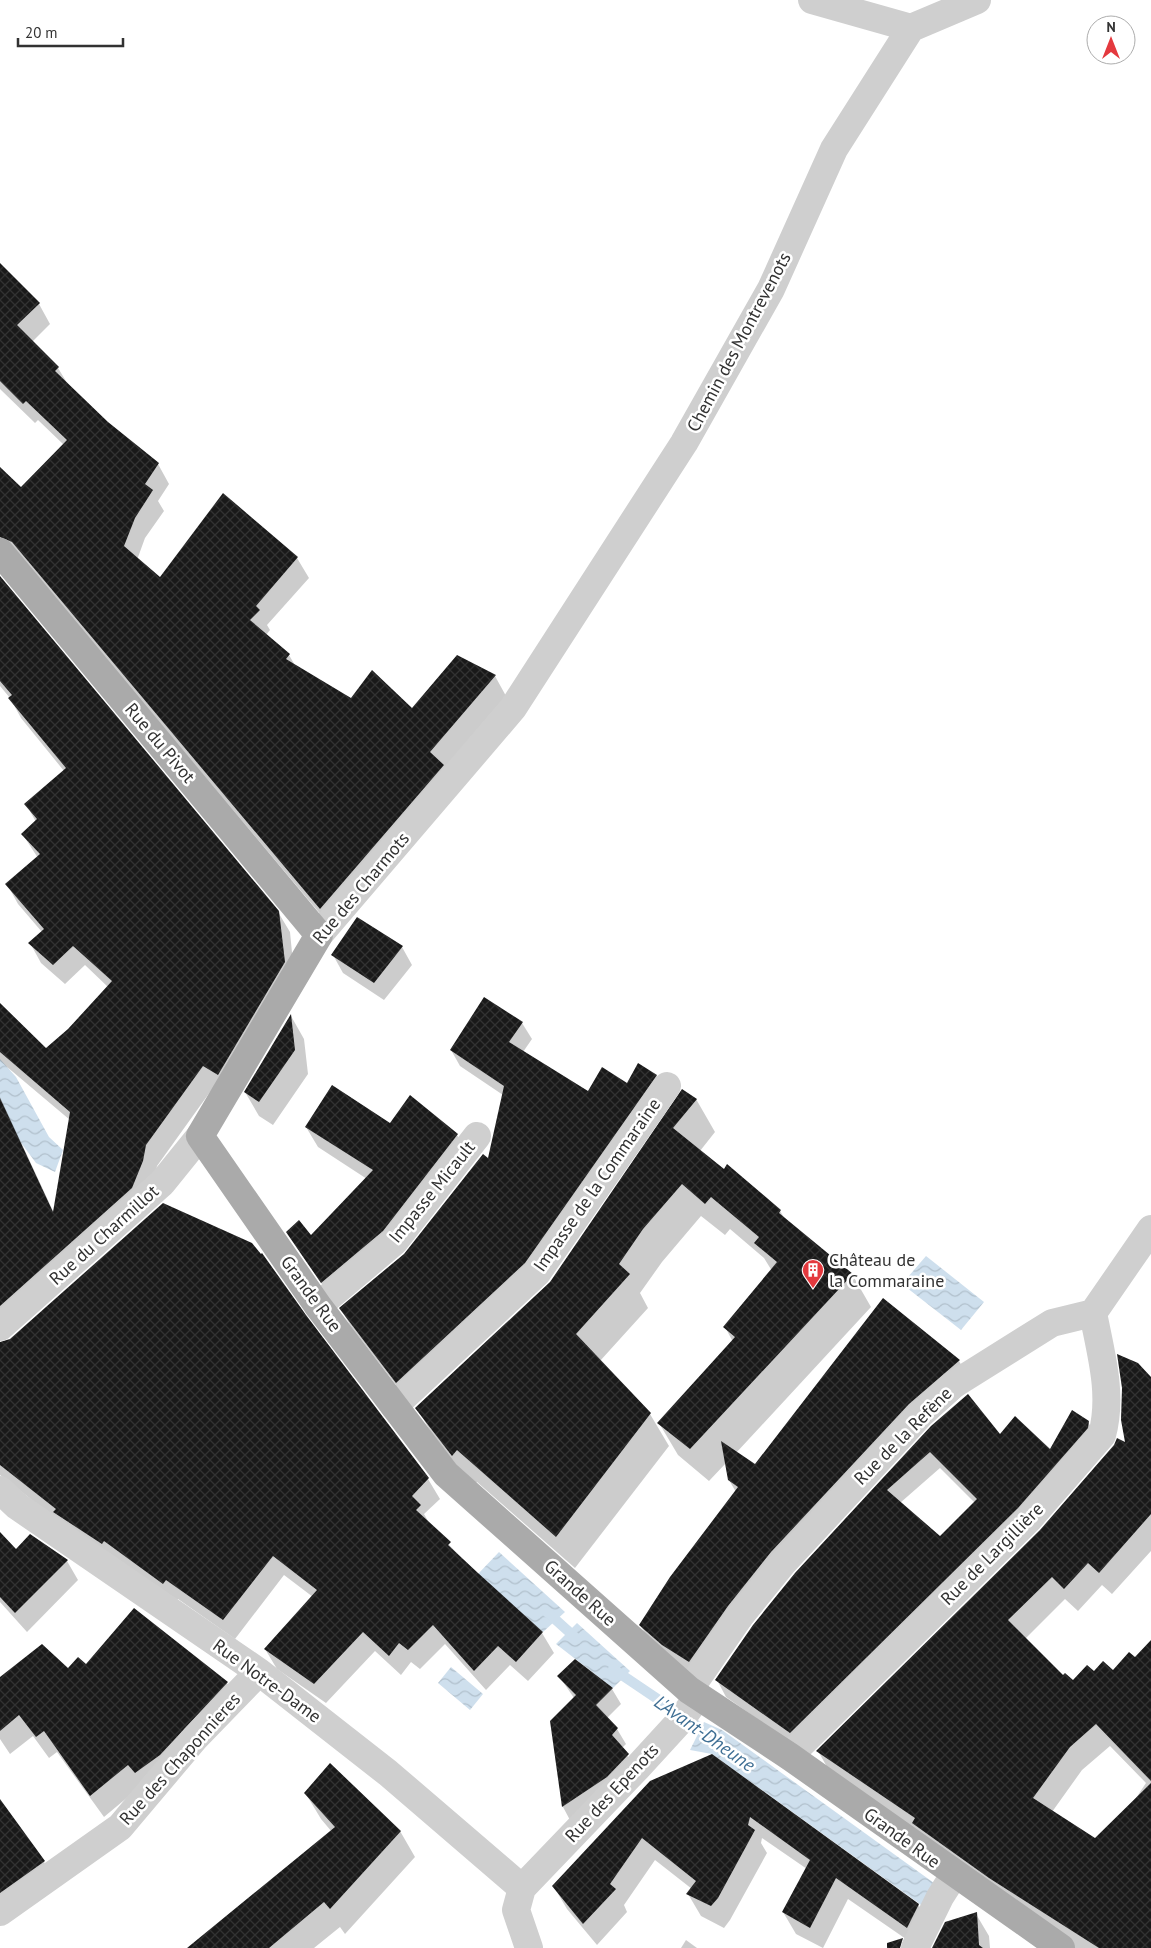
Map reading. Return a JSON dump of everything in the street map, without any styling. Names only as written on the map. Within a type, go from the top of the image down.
[{"type":"main road","name":"Rue du Pivot","points":[[0,552],[319,935]]},
{"type":"main road","name":"Rue des Charmots","points":[[200,1136],[319,935]]},
{"type":"main road","name":"Grande Rue","points":[[200,1136],[318,1306],[446,1474],[690,1702],[789,1756],[954,1875],[1061,1948]]},
{"type":"street","points":[[812,0],[911,28],[977,0]]},
{"type":"street","name":"Chemin des Montrevenots","points":[[513,708],[684,443],[771,289],[834,149],[911,28]]},
{"type":"street","name":"Rue des Charmots","points":[[319,935],[513,708]]},
{"type":"street","name":"Impasse de la Commaraine","points":[[394,1406],[537,1273],[667,1086]]},
{"type":"street","name":"Rue du Charmillot","points":[[0,1327],[162,1183],[200,1136]]},
{"type":"street","name":"Impasse Micault","points":[[318,1306],[394,1242],[477,1136]]},
{"type":"street","points":[[1093,1313],[1151,1229]]},
{"type":"street","name":"Rue de la Refène","points":[[690,1702],[740,1616],[782,1563],[927,1409],[953,1386],[1052,1323],[1093,1313]]},
{"type":"street","name":"Rue de Largillière","points":[[789,1756],[1029,1519],[1102,1435],[1107,1418],[1108,1397],[1093,1313]]},
{"type":"street","name":"Rue Notre-Dame","points":[[0,1490],[17,1506],[259,1672],[388,1772],[522,1888]]},
{"type":"street","name":"Rue des Chaponnieres","points":[[0,1912],[120,1827],[195,1738],[259,1672]]},
{"type":"street","name":"Rue des Epenots","points":[[522,1888],[637,1768],[690,1702]]},
{"type":"street","points":[[915,1948],[940,1897],[954,1875]]},
{"type":"street","points":[[522,1888],[516,1910],[529,1948]]},
{"type":"water","points":[[0,1059],[16,1077],[49,1137],[63,1150],[55,1172],[36,1163],[19,1140],[0,1098]]},
{"type":"water","points":[[926,1256],[984,1302],[961,1330],[902,1284]]},
{"type":"water","points":[[499,1552],[565,1612],[543,1632],[478,1574]]},
{"type":"water","points":[[577,1623],[630,1671],[613,1688],[556,1644]]},
{"type":"water","points":[[451,1667],[483,1694],[470,1710],[438,1683]]},
{"type":"water","points":[[704,1722],[722,1730],[934,1883],[924,1907],[712,1754],[690,1750]]},
{"type":"building","points":[[0,263],[40,303],[17,325],[59,367],[55,371],[108,422],[159,463],[145,484],[153,490],[135,518],[124,546],[160,577],[223,493],[298,557],[256,606],[260,610],[250,620],[290,654],[286,659],[351,698],[372,670],[412,708],[457,655],[496,675],[430,752],[444,765],[320,909],[12,542],[0,537],[0,467],[21,487],[67,440],[26,401],[23,404],[0,381]]},
{"type":"building","points":[[0,576],[279,911],[285,962],[218,1075],[203,1066],[146,1145],[143,1161],[132,1188],[0,1306],[0,1098],[53,1212],[70,1112],[0,1052],[0,1003],[46,1048],[68,1029],[112,981],[73,946],[53,965],[28,943],[44,929],[5,884],[40,854],[21,834],[37,819],[24,804],[66,768],[8,698],[12,695],[0,681]]},
{"type":"building","points":[[357,917],[403,946],[374,983],[331,955]]},
{"type":"building","points":[[484,997],[523,1022],[509,1042],[588,1091],[602,1067],[627,1083],[638,1063],[657,1075],[525,1263],[396,1383],[339,1308],[404,1254],[483,1154],[488,1158],[504,1086],[450,1050]]},
{"type":"building","points":[[291,1014],[295,1050],[259,1102],[244,1092]]},
{"type":"building","points":[[332,1085],[390,1123],[410,1095],[458,1134],[383,1231],[321,1283],[286,1232],[299,1220],[311,1235],[373,1170],[305,1127]]},
{"type":"building","points":[[682,1089],[697,1099],[673,1128],[724,1169],[727,1164],[781,1210],[779,1213],[853,1274],[690,1449],[657,1423],[735,1337],[723,1327],[777,1262],[754,1243],[759,1237],[711,1197],[705,1204],[682,1184],[643,1229],[619,1264],[630,1274],[576,1334],[651,1413],[556,1537],[457,1450],[452,1456],[415,1408],[550,1282]]},
{"type":"building","points":[[163,1203],[252,1243],[262,1253],[306,1315],[429,1478],[412,1496],[421,1505],[416,1510],[451,1542],[448,1545],[543,1632],[516,1662],[498,1646],[474,1671],[433,1625],[408,1650],[399,1643],[389,1656],[363,1632],[314,1684],[264,1649],[317,1590],[273,1556],[223,1620],[166,1580],[163,1584],[104,1541],[102,1544],[53,1512],[56,1509],[0,1465],[0,1342],[10,1339]]},
{"type":"building","points":[[883,1298],[960,1360],[909,1404],[771,1552],[728,1606],[689,1662],[662,1645],[639,1625],[670,1577],[738,1487],[728,1480],[721,1441],[755,1464]]},
{"type":"building","points":[[1117,1354],[1138,1363],[1151,1377],[1151,1514],[1099,1573],[1088,1563],[1064,1589],[1052,1577],[1008,1620],[1063,1675],[1065,1673],[1073,1680],[1087,1665],[1094,1671],[1103,1661],[1113,1670],[1129,1652],[1135,1657],[1151,1640],[1151,1781],[1096,1724],[1070,1747],[1033,1798],[1095,1838],[1151,1783],[1151,1948],[1099,1948],[989,1878],[912,1823],[915,1818],[816,1751],[1040,1530],[1114,1445],[1117,1438],[1125,1442],[1121,1420],[1122,1388]]},
{"type":"building","points":[[968,1394],[1000,1434],[1015,1416],[1050,1449],[1072,1410],[1089,1421],[1088,1428],[1018,1508],[790,1733],[715,1680],[753,1625],[795,1573],[931,1426]],"holes":[[[930,1452],[977,1499],[940,1536],[887,1490]]]},
{"type":"building","points":[[0,1532],[16,1549],[30,1534],[68,1560],[15,1613],[0,1597]]},
{"type":"building","points":[[134,1608],[228,1682],[160,1755],[135,1773],[128,1765],[90,1796],[44,1731],[36,1737],[19,1715],[0,1731],[0,1677],[42,1644],[68,1668],[78,1657],[86,1664]]},
{"type":"building","points":[[575,1659],[613,1688],[596,1705],[618,1728],[612,1735],[629,1754],[607,1777],[562,1807],[550,1721],[576,1695],[557,1676]]},
{"type":"building","points":[[712,1754],[919,1904],[907,1928],[836,1878],[810,1928],[782,1912],[810,1860],[750,1817],[748,1825],[755,1830],[718,1898],[711,1906],[686,1894],[696,1881],[642,1838],[610,1884],[616,1889],[583,1924],[552,1886],[650,1781]]},
{"type":"building","points":[[330,1763],[401,1831],[330,1909],[324,1902],[269,1948],[187,1948],[335,1827],[304,1793]]},
{"type":"building","points":[[0,1799],[45,1861],[0,1893]]},
{"type":"building","points":[[977,1912],[979,1945],[983,1948],[932,1948],[945,1922]]},
{"type":"building","points":[[903,1938],[900,1948],[887,1948],[887,1943]]},
{"type":"waterway","name":"L'Avant-Dheune","points":[[547,1612],[577,1639]]},
{"type":"waterway","name":"L'Avant-Dheune","points":[[613,1669],[711,1735]]},
{"type":"place","name":"Château de la Commaraine","points":[[813,1289]]}]
